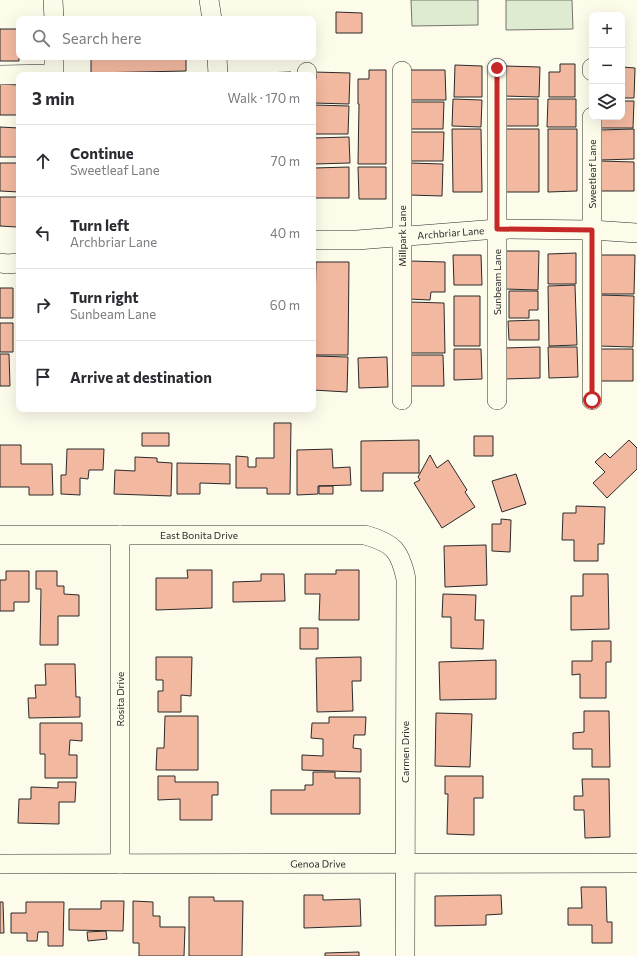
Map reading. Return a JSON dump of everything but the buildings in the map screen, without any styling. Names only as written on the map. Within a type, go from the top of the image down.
[{"type":"street","points":[[54,0],[54,16]]},
{"type":"street","points":[[209,0],[212,16]]},
{"type":"street","points":[[54,60],[54,72]]},
{"type":"street","points":[[217,60],[218,72]]},
{"type":"street","name":"Sunbeam Lane","points":[[497,68],[497,400]]},
{"type":"street","name":"Millpark Lane","points":[[402,71],[402,400]]},
{"type":"street","points":[[0,75],[16,75]]},
{"type":"street","name":"Sweetleaf Lane","points":[[592,120],[592,400]]},
{"type":"street","name":"Archbriar Lane","points":[[316,240],[357,240],[497,229],[592,230],[637,233]]},
{"type":"street","points":[[0,263],[16,263]]},
{"type":"street","name":"East Bonita Drive","points":[[0,535],[365,535],[382,540],[394,550]]},
{"type":"street","name":"Rosita Drive","points":[[120,535],[120,864]]},
{"type":"street","name":"Carmen Drive","points":[[394,550],[402,562],[406,579],[405,956]]},
{"type":"street","name":"Genoa Drive","points":[[0,864],[637,863]]},
{"type":"green space","points":[[411,0],[478,0],[478,25],[412,26]]},
{"type":"green space","points":[[506,0],[572,0],[573,29],[506,30]]},
{"type":"route","points":[[497,68],[497,229],[592,230],[592,400]]}]
